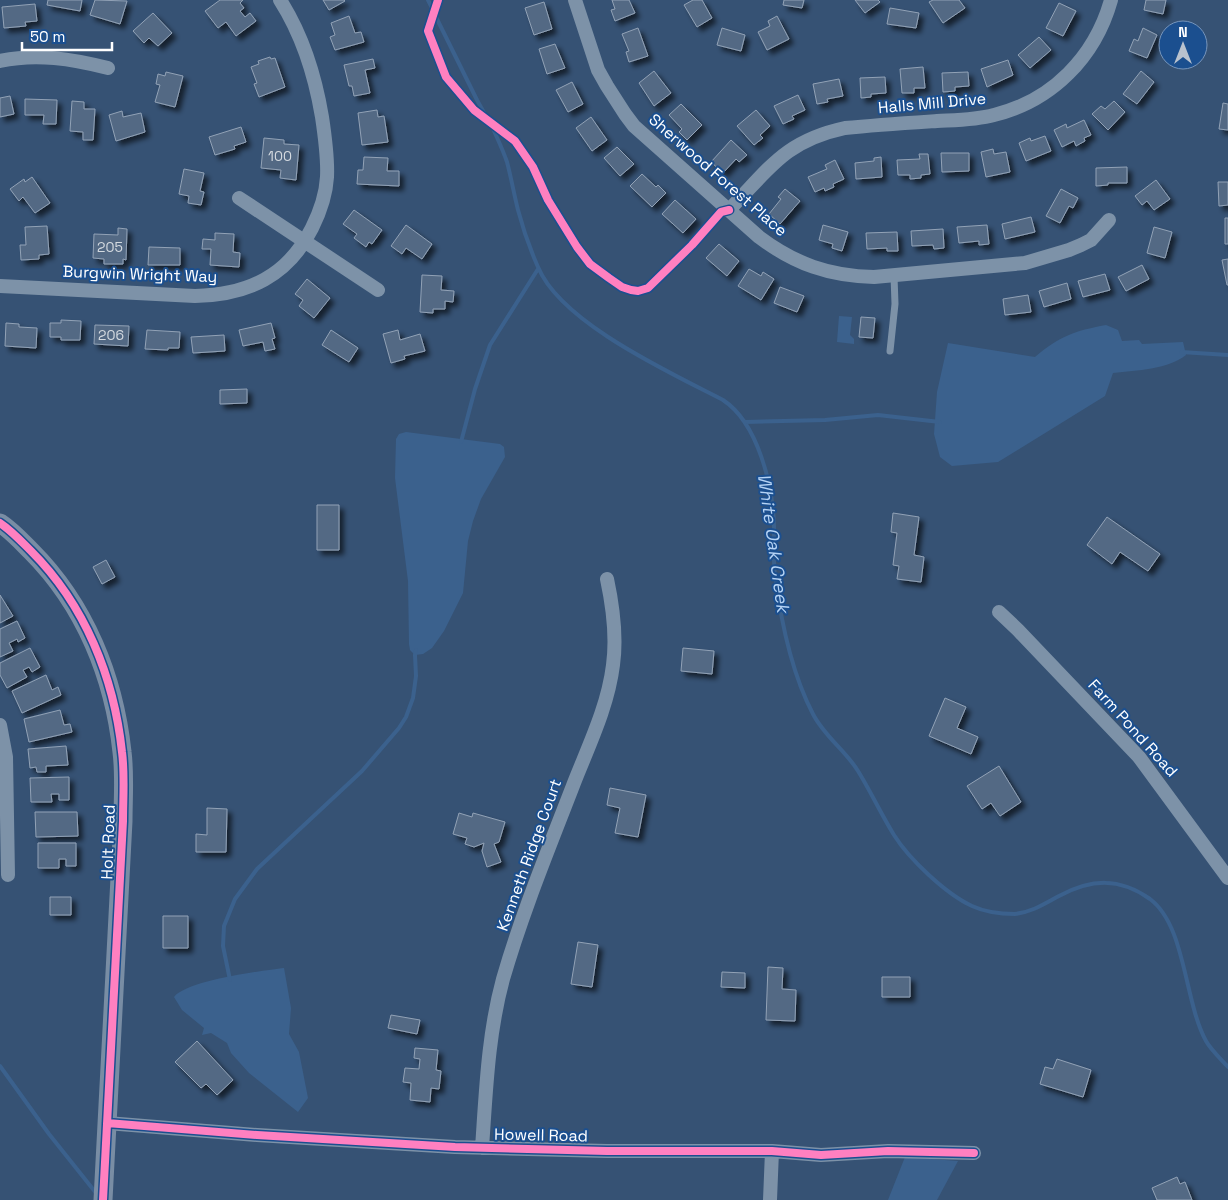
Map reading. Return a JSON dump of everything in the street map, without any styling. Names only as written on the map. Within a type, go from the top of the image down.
[{"type":"street","name":"Burgwin Wright Way","points":[[0,286],[195,296],[226,294],[269,278],[292,259],[306,242],[321,209],[327,178],[326,144],[317,88],[310,62],[296,28],[280,0]]},
{"type":"street","name":"Sherwood Forest Place","points":[[575,0],[598,70],[606,86],[634,126],[759,237],[777,251],[794,260],[832,273],[855,276],[894,276],[1002,266],[1042,259],[1069,250],[1091,240],[1109,220]]},
{"type":"street","name":"Halls Mill Drive","points":[[729,210],[780,156],[792,148],[828,132],[854,127],[994,116],[1021,106],[1042,95],[1067,76],[1086,54],[1104,23],[1111,0]]},
{"type":"street","points":[[0,60],[26,56],[47,56],[108,68]]},
{"type":"street","points":[[239,198],[378,290]]},
{"type":"street","name":"Holt Road","points":[[0,523],[10,530],[43,563],[77,611],[105,670],[118,724],[124,778],[103,1200]]},
{"type":"street","name":"Kenneth Ridge Court","points":[[482,1148],[490,1046],[496,1008],[504,978],[550,845],[592,738],[609,688],[615,646],[606,579]]},
{"type":"street","name":"Farm Pond Road","points":[[999,612],[1139,757],[1228,878]]},
{"type":"street","points":[[0,725],[6,757],[8,875]]},
{"type":"street","name":"Howell Road","points":[[107,1123],[257,1135],[482,1148],[607,1151],[772,1151],[821,1155],[888,1152],[974,1154]]},
{"type":"street","points":[[770,1200],[772,1151]]},
{"type":"lane","points":[[890,351],[895,304],[894,276]]},
{"type":"water","points":[[839,316],[852,317],[850,335],[854,339],[854,344],[837,342]]},
{"type":"water","points":[[1106,325],[1118,330],[1122,341],[1139,340],[1142,344],[1183,342],[1186,355],[1170,364],[1142,370],[1113,373],[1105,396],[998,462],[952,466],[940,457],[934,434],[937,392],[948,343],[1035,357],[1068,335]]},
{"type":"water","points":[[406,432],[500,444],[504,447],[505,457],[481,499],[473,521],[468,541],[463,593],[444,631],[432,648],[423,654],[415,655],[410,650],[409,644],[408,581],[395,478],[396,439],[399,434]]},
{"type":"water","points":[[284,968],[291,1008],[289,1034],[299,1052],[308,1098],[298,1112],[249,1073],[231,1053],[227,1043],[211,1033],[202,1035],[204,1028],[182,1010],[174,997],[182,991],[209,981]]},
{"type":"water","points":[[905,1157],[958,1161],[937,1200],[888,1200]]},
{"type":"building","points":[[48,0],[82,0],[80,11],[47,5]]},
{"type":"building","points":[[95,0],[127,1],[120,24],[90,15]]},
{"type":"building","points":[[220,0],[243,0],[240,3],[244,8],[240,11],[245,17],[250,13],[256,21],[236,36],[226,22],[218,28],[205,11]]},
{"type":"building","points":[[323,0],[344,0],[345,1],[329,10]]},
{"type":"building","points":[[612,0],[629,0],[635,13],[615,21],[611,10],[615,9]]},
{"type":"building","points":[[693,0],[702,0],[712,18],[697,27],[684,5]]},
{"type":"building","points":[[784,0],[804,0],[802,8],[783,5]]},
{"type":"building","points":[[855,0],[878,0],[880,2],[865,13]]},
{"type":"building","points":[[933,0],[959,0],[965,8],[943,23],[929,2]]},
{"type":"building","points":[[1146,0],[1166,0],[1163,14],[1144,10]]},
{"type":"building","points":[[544,2],[552,29],[534,35],[525,8]]},
{"type":"building","points":[[1059,3],[1076,11],[1063,36],[1046,28]]},
{"type":"building","points":[[35,4],[37,21],[25,22],[26,26],[4,28],[2,7]]},
{"type":"building","points":[[890,8],[919,13],[916,28],[887,24]]},
{"type":"building","points":[[153,13],[172,33],[158,46],[149,38],[144,43],[133,31]]},
{"type":"building","points":[[349,16],[355,33],[361,32],[364,42],[335,50],[330,37],[335,35],[331,23]]},
{"type":"building","points":[[777,16],[789,39],[767,50],[758,32],[770,26],[768,21]]},
{"type":"building","points":[[638,28],[648,56],[629,62],[626,52],[629,51],[622,34]]},
{"type":"building","points":[[722,28],[745,35],[741,51],[717,45]]},
{"type":"building","points":[[1143,28],[1157,35],[1147,58],[1129,51],[1134,39],[1138,41]]},
{"type":"building","points":[[1039,37],[1051,50],[1030,68],[1018,55]]},
{"type":"building","points":[[555,44],[565,68],[547,74],[539,49]]},
{"type":"building","points":[[270,57],[271,59],[275,58],[285,87],[259,97],[254,84],[257,83],[251,67],[259,64],[258,61]]},
{"type":"building","points":[[373,59],[375,68],[365,70],[370,93],[354,96],[352,86],[349,86],[344,65]]},
{"type":"building","points":[[1008,60],[1013,75],[987,87],[981,69]]},
{"type":"building","points":[[923,67],[925,88],[914,88],[914,93],[902,93],[900,69]]},
{"type":"building","points":[[654,71],[671,93],[654,106],[639,83]]},
{"type":"building","points":[[1141,71],[1154,82],[1137,104],[1123,94]]},
{"type":"building","points":[[166,72],[183,76],[175,107],[155,102],[160,85],[156,84],[158,74],[165,76]]},
{"type":"building","points":[[968,72],[969,86],[955,87],[955,91],[943,92],[942,73]]},
{"type":"building","points":[[885,77],[886,93],[871,94],[871,97],[861,98],[860,78]]},
{"type":"building","points":[[839,79],[843,96],[827,99],[828,102],[817,104],[813,84]]},
{"type":"building","points":[[572,82],[583,104],[568,112],[556,90]]},
{"type":"building","points":[[798,95],[805,110],[792,116],[794,119],[783,124],[774,106]]},
{"type":"building","points":[[10,96],[14,114],[0,117],[0,98]]},
{"type":"building","points":[[25,99],[57,100],[56,124],[43,124],[44,115],[25,115]]},
{"type":"building","points":[[72,101],[84,102],[84,109],[95,109],[93,140],[83,140],[83,132],[70,131]]},
{"type":"building","points":[[1114,101],[1125,112],[1108,130],[1092,114],[1101,106],[1105,109]]},
{"type":"building","points":[[1223,103],[1228,104],[1228,130],[1219,129]]},
{"type":"building","points":[[681,104],[702,125],[687,140],[679,132],[682,129],[669,115]]},
{"type":"building","points":[[377,110],[378,117],[384,116],[388,142],[362,145],[358,113]]},
{"type":"building","points":[[756,110],[770,126],[760,135],[763,138],[754,145],[737,126]]},
{"type":"building","points":[[122,111],[123,117],[141,113],[145,132],[116,141],[109,115]]},
{"type":"building","points":[[591,117],[607,140],[592,151],[576,128]]},
{"type":"building","points":[[1084,120],[1091,135],[1084,138],[1085,141],[1076,146],[1074,141],[1062,147],[1054,130],[1066,124],[1067,128]]},
{"type":"building","points":[[241,127],[246,142],[234,146],[235,149],[215,155],[209,137]]},
{"type":"building","points":[[1045,136],[1051,151],[1026,161],[1019,143],[1030,138],[1031,141]]},
{"type":"building","points":[[264,138],[284,140],[284,144],[299,145],[296,180],[280,178],[281,170],[261,168]]},
{"type":"building","points":[[731,140],[747,155],[739,162],[736,159],[723,173],[711,162]]},
{"type":"building","points":[[617,147],[634,164],[620,176],[604,158]]},
{"type":"building","points":[[993,149],[994,154],[1006,152],[1010,172],[986,177],[981,152]]},
{"type":"building","points":[[941,153],[969,153],[969,171],[942,172]]},
{"type":"building","points":[[919,154],[928,154],[930,174],[921,175],[921,178],[910,179],[910,175],[898,175],[897,160],[920,159]]},
{"type":"building","points":[[364,157],[388,158],[387,171],[399,171],[399,186],[357,184],[358,170],[363,170]]},
{"type":"building","points":[[881,157],[882,177],[856,179],[855,163],[874,161],[874,158]]},
{"type":"building","points":[[835,160],[844,179],[833,184],[834,187],[825,191],[824,188],[815,192],[808,177],[827,169],[825,165]]},
{"type":"building","points":[[1127,167],[1127,183],[1108,183],[1108,185],[1096,186],[1096,168]]},
{"type":"building","points":[[184,169],[204,173],[200,191],[204,192],[201,205],[188,203],[189,196],[179,194]]},
{"type":"building","points":[[642,174],[656,187],[658,185],[666,193],[652,207],[630,186]]},
{"type":"building","points":[[32,177],[50,203],[35,213],[23,197],[19,201],[10,189],[24,179],[25,182]]},
{"type":"building","points":[[1156,180],[1170,199],[1154,210],[1147,201],[1142,205],[1135,196]]},
{"type":"building","points":[[1218,182],[1228,182],[1228,205],[1219,206]]},
{"type":"building","points":[[785,189],[800,201],[780,224],[769,214],[781,199],[778,197]]},
{"type":"building","points":[[1061,189],[1078,198],[1073,208],[1069,206],[1060,223],[1046,216]]},
{"type":"building","points":[[675,200],[696,219],[683,233],[662,214]]},
{"type":"building","points":[[354,210],[382,230],[372,244],[369,242],[366,247],[354,238],[357,234],[343,224]]},
{"type":"building","points":[[1031,217],[1035,232],[1005,239],[1002,224]]},
{"type":"building","points":[[1225,218],[1228,218],[1228,244],[1225,244]]},
{"type":"building","points":[[406,225],[432,244],[422,259],[406,248],[402,254],[391,246]]},
{"type":"building","points":[[823,225],[848,232],[842,251],[832,248],[833,244],[819,240]]},
{"type":"building","points":[[987,225],[989,244],[979,245],[979,241],[959,243],[957,227]]},
{"type":"building","points":[[47,226],[49,254],[39,255],[39,259],[21,260],[20,245],[26,245],[25,227]]},
{"type":"building","points":[[1154,227],[1172,232],[1165,258],[1147,253]]},
{"type":"building","points":[[118,228],[127,229],[126,260],[123,259],[123,264],[104,264],[104,259],[93,258],[94,234],[118,235]]},
{"type":"building","points":[[943,229],[944,248],[934,249],[933,245],[912,246],[911,231]]},
{"type":"building","points":[[897,232],[898,251],[887,251],[887,248],[867,249],[866,233]]},
{"type":"building","points":[[215,233],[234,234],[233,252],[240,253],[239,267],[210,265],[211,249],[202,249],[203,239],[215,240]]},
{"type":"building","points":[[719,244],[739,261],[727,276],[706,258]]},
{"type":"building","points":[[149,247],[180,248],[180,265],[148,265]]},
{"type":"building","points":[[1228,259],[1228,285],[1227,285],[1222,260]]},
{"type":"building","points":[[1142,265],[1149,279],[1126,291],[1118,277]]},
{"type":"building","points":[[749,269],[761,276],[763,272],[774,279],[761,300],[738,286]]},
{"type":"building","points":[[1105,274],[1110,290],[1083,297],[1078,281]]},
{"type":"building","points":[[422,275],[442,276],[441,290],[454,291],[453,302],[445,301],[445,309],[433,309],[433,313],[420,312]]},
{"type":"building","points":[[307,279],[330,298],[314,318],[299,306],[303,300],[295,294]]},
{"type":"building","points":[[1067,283],[1071,299],[1044,307],[1039,291]]},
{"type":"building","points":[[780,287],[804,296],[797,312],[774,303]]},
{"type":"building","points":[[1028,295],[1031,312],[1005,315],[1003,299]]},
{"type":"building","points":[[861,317],[875,318],[873,338],[859,337]]},
{"type":"building","points":[[61,320],[81,321],[80,340],[61,340],[61,337],[50,337],[50,323],[61,323]]},
{"type":"building","points":[[6,323],[19,324],[19,327],[37,328],[36,348],[5,346]]},
{"type":"building","points":[[271,323],[275,338],[272,339],[275,349],[265,351],[263,342],[243,346],[239,330]]},
{"type":"building","points":[[95,325],[129,326],[128,346],[94,344]]},
{"type":"building","points":[[147,330],[180,332],[179,348],[168,348],[168,350],[145,349]]},
{"type":"building","points":[[331,330],[358,348],[349,362],[322,345]]},
{"type":"building","points":[[398,330],[400,340],[420,334],[425,351],[404,356],[405,359],[391,363],[383,334]]},
{"type":"building","points":[[224,335],[225,351],[193,353],[191,337]]},
{"type":"building","points":[[247,389],[247,403],[220,404],[220,390]]},
{"type":"building","points":[[317,505],[339,505],[339,550],[317,550]]},
{"type":"building","points":[[893,513],[919,517],[914,555],[924,557],[921,582],[897,579],[899,566],[893,565],[897,533],[891,532]]},
{"type":"building","points":[[1107,517],[1160,554],[1148,571],[1120,552],[1112,564],[1087,545]]},
{"type":"building","points":[[106,560],[115,577],[102,584],[93,567]]},
{"type":"building","points":[[0,595],[13,616],[0,623]]},
{"type":"building","points":[[17,621],[25,638],[18,642],[17,639],[9,643],[13,651],[0,657],[0,629]]},
{"type":"building","points":[[30,648],[40,667],[32,672],[29,667],[23,670],[27,677],[7,688],[0,675],[0,663]]},
{"type":"building","points":[[683,648],[714,651],[712,674],[681,671]]},
{"type":"building","points":[[46,675],[52,690],[58,687],[61,695],[22,713],[12,691]]},
{"type":"building","points":[[945,698],[966,707],[957,728],[978,737],[971,754],[929,736]]},
{"type":"building","points":[[60,710],[64,725],[70,724],[72,732],[29,742],[24,719]]},
{"type":"building","points":[[66,746],[68,765],[46,766],[46,772],[37,772],[36,767],[30,768],[28,749]]},
{"type":"building","points":[[999,766],[1021,802],[1000,816],[991,803],[982,809],[967,786]]},
{"type":"building","points":[[69,777],[69,800],[59,800],[59,794],[51,794],[52,802],[31,802],[30,778]]},
{"type":"building","points":[[610,788],[646,795],[638,837],[615,833],[620,808],[607,805]]},
{"type":"building","points":[[207,808],[227,809],[226,852],[196,852],[196,834],[207,835]]},
{"type":"building","points":[[35,812],[77,812],[78,836],[36,837]]},
{"type":"building","points":[[459,813],[472,817],[473,813],[505,822],[499,842],[494,844],[501,862],[487,867],[482,851],[484,843],[474,847],[465,844],[467,838],[453,834]]},
{"type":"building","points":[[38,843],[76,843],[76,866],[66,866],[66,859],[59,859],[59,868],[38,868]]},
{"type":"building","points":[[50,897],[71,897],[71,915],[50,915]]},
{"type":"building","points":[[163,916],[188,916],[188,948],[163,948]]},
{"type":"building","points":[[578,942],[598,945],[592,987],[571,984]]},
{"type":"building","points":[[768,967],[783,968],[782,989],[796,990],[795,1021],[766,1020]]},
{"type":"building","points":[[722,972],[745,973],[745,988],[721,987]]},
{"type":"building","points":[[882,977],[910,977],[910,997],[882,997]]},
{"type":"building","points":[[391,1015],[420,1020],[417,1034],[388,1028]]},
{"type":"building","points":[[197,1041],[233,1080],[217,1095],[206,1084],[201,1088],[175,1062]]},
{"type":"building","points":[[415,1048],[438,1050],[436,1070],[441,1071],[439,1089],[431,1088],[430,1102],[410,1100],[411,1083],[403,1082],[405,1068],[419,1069],[420,1059],[414,1058]]},
{"type":"building","points":[[1057,1059],[1091,1070],[1083,1097],[1040,1084],[1045,1067],[1053,1069]]},
{"type":"building","points":[[1177,1177],[1180,1184],[1185,1182],[1192,1200],[1157,1200],[1152,1188]]},
{"type":"waterway","name":"White Oak Creek","points":[[428,0],[432,8]]},
{"type":"waterway","name":"White Oak Creek","points":[[435,15],[488,120]]},
{"type":"waterway","name":"White Oak Creek","points":[[492,126],[507,162],[527,239],[538,267],[550,288],[569,308],[593,327],[648,361],[723,400],[735,410],[746,424],[761,457],[771,493],[774,526],[774,569],[777,593],[788,646],[805,698],[818,722],[863,779],[889,827],[909,855],[951,893],[972,906],[987,911],[1009,914],[1021,913],[1082,886],[1105,883],[1127,887],[1150,899],[1162,911],[1171,927],[1178,945],[1193,1006],[1206,1041],[1228,1067]]},
{"type":"waterway","points":[[461,442],[475,389],[490,345],[538,269]]},
{"type":"waterway","points":[[1181,352],[1228,355]]},
{"type":"waterway","points":[[745,422],[825,420],[878,415],[940,422]]},
{"type":"waterway","points":[[230,980],[223,946],[224,926],[235,899],[257,869],[362,771],[399,728],[406,717],[413,698],[416,676],[416,650]]},
{"type":"waterway","points":[[0,1066],[49,1134],[96,1193]]},
{"type":"cycle path","points":[[438,0],[428,31],[446,77],[474,110],[515,141],[533,167],[548,200],[577,247],[590,264],[609,278],[622,287],[631,290],[638,291],[648,288],[692,245],[721,212],[729,210]]},
{"type":"cycle path","points":[[0,523],[31,551],[67,595],[94,644],[104,670],[118,724],[123,769],[123,821],[103,1200]]},
{"type":"cycle path","points":[[107,1123],[257,1135],[455,1147],[607,1151],[772,1151],[821,1155],[888,1151],[974,1153]]}]
